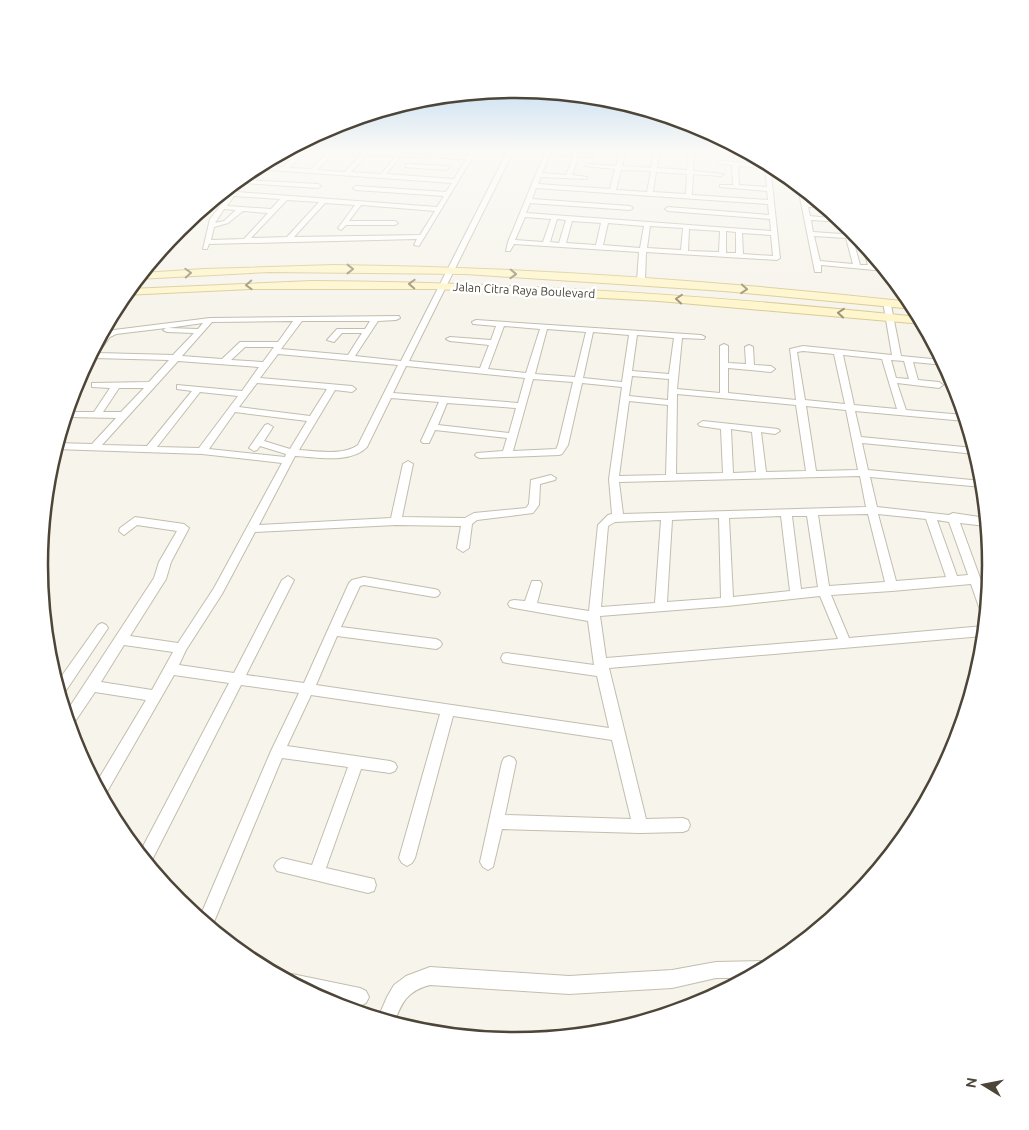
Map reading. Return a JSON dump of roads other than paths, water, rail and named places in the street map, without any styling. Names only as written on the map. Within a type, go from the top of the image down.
[{"type":"main road","name":"Jalan Citra Raya Boulevard","points":[[148,276],[259,270],[381,269],[449,271],[641,281],[902,304]]},
{"type":"main road","name":"Jalan Citra Raya Boulevard","points":[[136,291],[275,284],[442,286],[665,298],[912,320]]},
{"type":"street","points":[[226,203],[213,219],[206,245],[246,240],[289,238],[422,237]]},
{"type":"street","points":[[246,240],[281,203]]},
{"type":"street","points":[[289,238],[321,203]]},
{"type":"street","points":[[355,203],[439,209]]},
{"type":"street","points":[[333,238],[360,203]]},
{"type":"street","points":[[417,245],[443,203]]},
{"type":"street","points":[[62,446],[151,448],[289,457],[347,454],[360,450],[484,203]]},
{"type":"street","points":[[508,250],[529,203]]},
{"type":"street","points":[[555,203],[630,208]]},
{"type":"street","points":[[628,223],[631,203]]},
{"type":"street","points":[[667,225],[668,203]]},
{"type":"street","points":[[511,242],[777,258],[772,203]]},
{"type":"street","points":[[811,205],[805,204],[818,266],[872,268],[870,263]]},
{"type":"street","points":[[222,207],[273,211]]},
{"type":"street","points":[[384,238],[406,207]]},
{"type":"street","points":[[210,226],[226,222],[241,209]]},
{"type":"street","points":[[668,210],[774,217]]},
{"type":"street","points":[[522,215],[776,233]]},
{"type":"street","points":[[349,216],[396,221]]},
{"type":"street","points":[[546,244],[555,218]]},
{"type":"street","points":[[562,245],[570,218]]},
{"type":"street","points":[[808,218],[828,220]]},
{"type":"street","points":[[344,223],[396,221]]},
{"type":"street","points":[[599,247],[605,221]]},
{"type":"street","points":[[641,281],[647,224]]},
{"type":"street","points":[[684,252],[686,226]]},
{"type":"street","points":[[722,229],[722,255]]},
{"type":"street","points":[[739,230],[740,256]]},
{"type":"street","points":[[811,234],[846,236]]},
{"type":"street","points":[[849,239],[857,266]]},
{"type":"street","points":[[887,302],[897,358]]},
{"type":"street","points":[[202,451],[300,318]]},
{"type":"street","points":[[350,358],[376,318]]},
{"type":"street","points":[[106,339],[110,334],[210,320],[396,318]]},
{"type":"street","points":[[468,340],[478,318],[501,324],[701,337]]},
{"type":"street","points":[[95,447],[210,320]]},
{"type":"street","points":[[483,371],[501,324]]},
{"type":"street","points":[[507,455],[544,327]]},
{"type":"street","points":[[140,330],[200,331]]},
{"type":"street","points":[[480,455],[559,452],[563,444],[590,330]]},
{"type":"street","points":[[331,340],[340,331],[367,331]]},
{"type":"street","points":[[618,518],[614,479],[633,332]]},
{"type":"street","points":[[671,478],[673,377],[678,336]]},
{"type":"street","points":[[450,338],[494,343]]},
{"type":"street","points":[[225,361],[243,344],[350,358],[626,384]]},
{"type":"street","points":[[724,346],[724,395]]},
{"type":"street","points":[[749,347],[750,367]]},
{"type":"street","points":[[811,474],[802,402],[793,351],[803,348],[935,362]]},
{"type":"street","points":[[838,352],[872,510],[892,587]]},
{"type":"street","points":[[97,355],[176,358],[265,365]]},
{"type":"street","points":[[886,357],[902,412]]},
{"type":"street","points":[[908,359],[914,382]]},
{"type":"street","points":[[725,365],[771,369]]},
{"type":"street","points":[[628,373],[673,377]]},
{"type":"street","points":[[255,380],[352,389]]},
{"type":"street","points":[[892,380],[939,385]]},
{"type":"street","points":[[95,385],[151,385]]},
{"type":"street","points":[[97,415],[116,385]]},
{"type":"street","points":[[180,388],[244,394]]},
{"type":"street","points":[[103,785],[171,669],[181,648],[218,591],[289,457],[332,388]]},
{"type":"street","points":[[151,448],[198,389]]},
{"type":"street","points":[[674,391],[958,417]]},
{"type":"street","points":[[388,395],[521,406]]},
{"type":"street","points":[[624,398],[673,403]]},
{"type":"street","points":[[426,441],[444,400]]},
{"type":"street","points":[[233,409],[313,419]]},
{"type":"street","points":[[72,415],[124,415]]},
{"type":"street","points":[[703,424],[775,431]]},
{"type":"street","points":[[726,426],[728,476]]},
{"type":"street","points":[[249,455],[268,427]]},
{"type":"street","points":[[432,427],[512,436]]},
{"type":"street","points":[[756,429],[761,475]]},
{"type":"street","points":[[857,440],[967,450]]},
{"type":"street","points":[[258,442],[289,457]]},
{"type":"street","points":[[396,521],[408,464]]},
{"type":"street","points":[[614,479],[865,473],[975,483]]},
{"type":"street","points":[[252,529],[396,521],[467,522],[474,517],[529,511],[534,505],[535,482],[551,478]]},
{"type":"street","points":[[640,826],[602,668],[594,615],[603,524],[612,518],[872,510],[980,521]]},
{"type":"street","points":[[786,512],[796,595]]},
{"type":"street","points":[[812,512],[824,591],[845,642]]},
{"type":"street","points":[[724,514],[727,602]]},
{"type":"street","points":[[930,515],[953,582]]},
{"type":"street","points":[[661,607],[667,516]]},
{"type":"street","points":[[954,517],[981,596]]},
{"type":"street","points":[[72,715],[160,579],[165,562],[184,528],[135,522],[124,531]]},
{"type":"street","points":[[463,548],[467,522]]},
{"type":"street","points":[[514,604],[594,615],[824,591],[975,579]]},
{"type":"street","points":[[147,853],[235,679],[288,580]]},
{"type":"street","points":[[208,917],[278,751],[356,583],[364,581],[434,594]]},
{"type":"street","points":[[530,606],[536,584]]},
{"type":"street","points":[[63,684],[102,628]]},
{"type":"street","points":[[335,630],[436,644]]},
{"type":"street","points":[[507,658],[602,668],[845,642],[977,632]]},
{"type":"street","points":[[122,640],[181,648]]},
{"type":"street","points":[[171,669],[619,735]]},
{"type":"street","points":[[92,686],[154,696]]},
{"type":"street","points":[[407,858],[448,709]]},
{"type":"street","points":[[278,751],[390,767]]},
{"type":"street","points":[[316,874],[357,762]]},
{"type":"street","points":[[488,862],[509,762]]},
{"type":"street","points":[[495,822],[640,826],[683,824]]},
{"type":"street","points":[[282,866],[368,885]]},
{"type":"street","points":[[389,1014],[396,995],[402,988],[410,982],[430,976],[569,985],[672,979],[716,970],[747,969]]},
{"type":"street","points":[[318,988],[360,997]]}]
